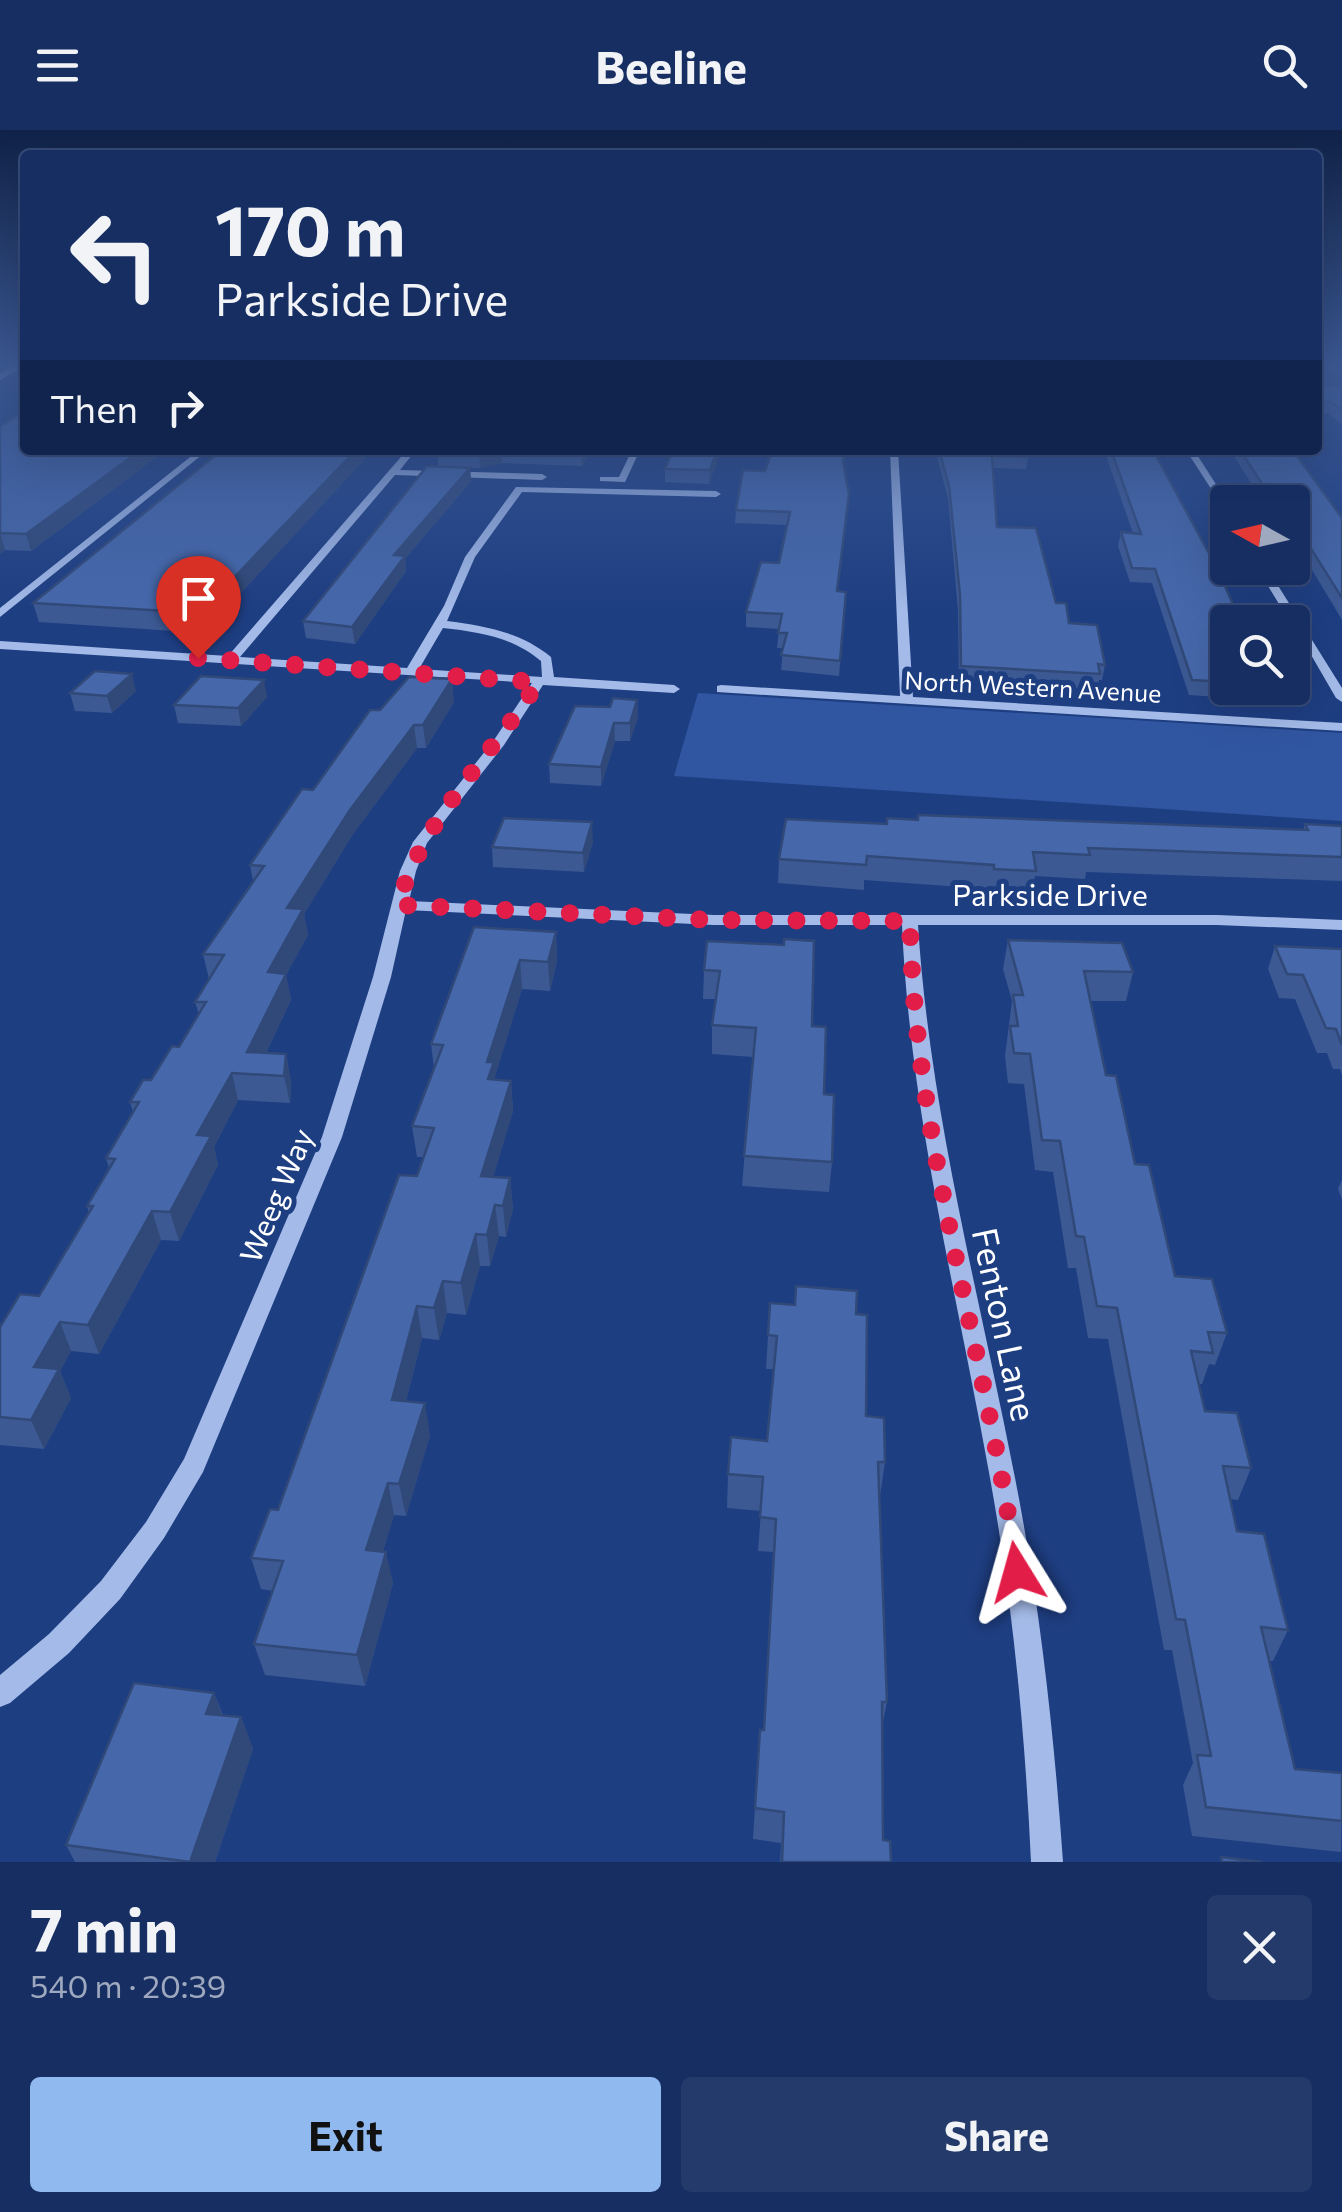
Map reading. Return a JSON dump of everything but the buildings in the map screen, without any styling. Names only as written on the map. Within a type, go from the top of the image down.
[{"type":"street","points":[[0,614],[198,455]]},
{"type":"street","points":[[230,660],[408,455]]},
{"type":"street","points":[[410,673],[441,624],[470,557],[519,489],[622,480],[634,455]]},
{"type":"street","points":[[894,455],[907,701]]},
{"type":"street","points":[[1193,455],[1211,485]]},
{"type":"street","points":[[393,472],[716,494]]},
{"type":"street","points":[[1272,585],[1342,698]]},
{"type":"street","points":[[441,624],[488,630],[537,650],[547,660],[543,682]]},
{"type":"street","points":[[0,645],[674,690]]},
{"type":"street","name":"Weeg Way","points":[[0,1693],[64,1641],[113,1590],[146,1549],[194,1464],[332,1137],[382,977],[398,905],[420,842],[543,682]]},
{"type":"street","name":"North Western Avenue","points":[[722,689],[1342,727]]},
{"type":"street","name":"Parkside Drive","points":[[398,905],[714,920],[1217,920],[1342,924]]},
{"type":"street","name":"Fenton Lane","points":[[910,921],[911,975],[928,1117],[1012,1534],[1044,1799],[1047,1862]]},
{"type":"shaded area","points":[[698,693],[1342,733],[1342,821],[674,776]]},
{"type":"route","points":[[198,658],[538,682],[499,742],[420,842],[398,905],[714,920],[910,921],[911,975],[928,1117],[993,1429],[1017,1572]]}]
